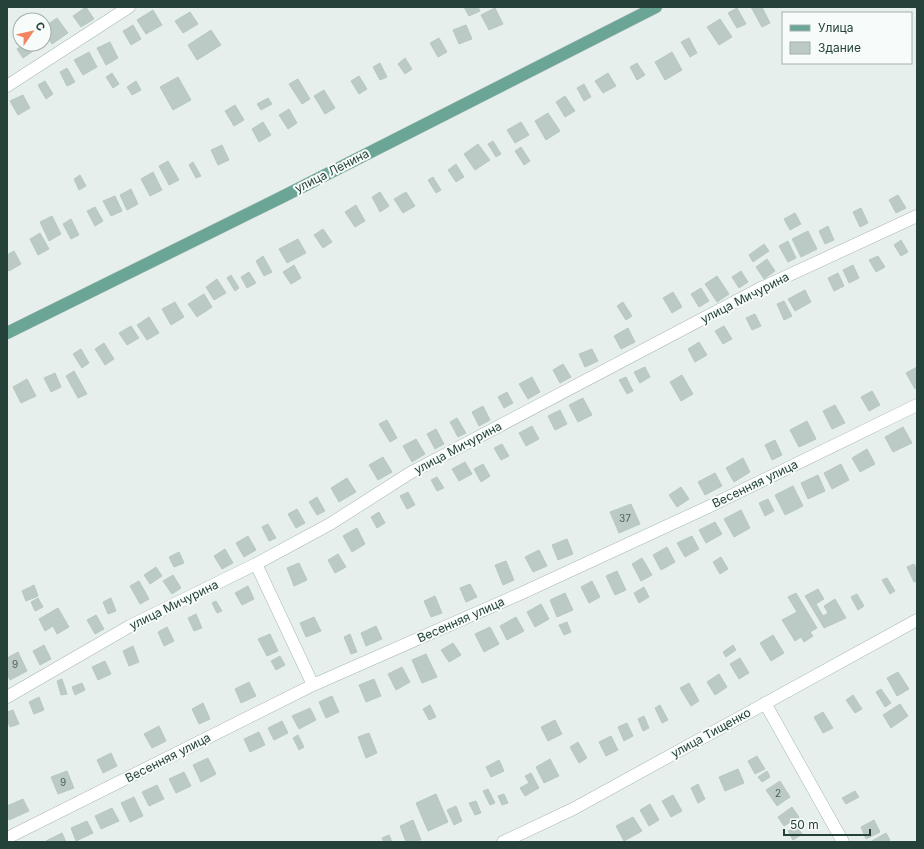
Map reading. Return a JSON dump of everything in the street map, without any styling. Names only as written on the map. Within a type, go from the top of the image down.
[{"type":"main road","name":"улица Ленина","points":[[7,333],[284,196],[656,7]]},
{"type":"street","points":[[7,86],[129,7]]},
{"type":"street","name":"улица Мичурина","points":[[7,697],[130,626],[256,564],[330,524],[410,473],[752,293],[917,216]]},
{"type":"street","name":"Весенняя улица","points":[[7,838],[313,685],[522,593],[672,524],[917,405]]},
{"type":"street","points":[[256,564],[313,685]]},
{"type":"street","name":"улица Тищенко","points":[[503,842],[573,809],[917,620]]},
{"type":"street","points":[[765,703],[842,842]]},
{"type":"building","points":[[86,7],[94,19],[81,27],[73,16]]},
{"type":"building","points":[[464,7],[478,7],[480,11],[469,16]]},
{"type":"building","points":[[751,7],[762,7],[770,23],[762,27]]},
{"type":"building","points":[[495,8],[503,24],[489,30],[481,15]]},
{"type":"building","points":[[737,8],[746,24],[737,28],[728,13]]},
{"type":"building","points":[[153,10],[162,25],[146,34],[137,20]]},
{"type":"building","points":[[190,12],[198,24],[183,33],[175,21]]},
{"type":"building","points":[[57,18],[68,33],[52,44],[52,21]]},
{"type":"building","points":[[720,19],[732,37],[719,45],[707,27]]},
{"type":"building","points":[[133,25],[141,39],[131,45],[123,31]]},
{"type":"building","points":[[466,25],[472,39],[459,44],[453,30]]},
{"type":"building","points":[[211,30],[221,45],[197,60],[188,45]]},
{"type":"building","points":[[439,38],[447,52],[438,57],[430,43]]},
{"type":"building","points":[[689,38],[697,53],[690,57],[681,42]]},
{"type":"building","points":[[110,42],[118,58],[106,65],[97,48]]},
{"type":"building","points":[[19,52],[32,52],[23,58]]},
{"type":"building","points":[[89,52],[97,67],[83,75],[74,60]]},
{"type":"building","points":[[672,52],[682,70],[665,80],[655,62]]},
{"type":"building","points":[[405,58],[412,69],[405,74],[398,64]]},
{"type":"building","points":[[380,63],[387,77],[380,80],[373,67]]},
{"type":"building","points":[[637,63],[645,75],[637,80],[630,67]]},
{"type":"building","points":[[67,68],[75,82],[67,86],[60,72]]},
{"type":"building","points":[[112,73],[119,84],[113,88],[106,77]]},
{"type":"building","points":[[608,73],[616,86],[603,93],[595,81]]},
{"type":"building","points":[[359,76],[367,89],[359,94],[351,81]]},
{"type":"building","points":[[178,77],[191,100],[173,110],[160,87]]},
{"type":"building","points":[[298,79],[310,99],[302,104],[289,84]]},
{"type":"building","points":[[45,81],[53,94],[46,99],[38,85]]},
{"type":"building","points":[[136,81],[141,90],[132,95],[127,87]]},
{"type":"building","points":[[584,84],[591,97],[584,101],[577,88]]},
{"type":"building","points":[[324,90],[335,108],[325,114],[314,96]]},
{"type":"building","points":[[23,95],[30,108],[18,115],[10,101]]},
{"type":"building","points":[[565,96],[575,111],[565,117],[556,102]]},
{"type":"building","points":[[268,98],[272,104],[261,110],[257,104]]},
{"type":"building","points":[[235,105],[244,120],[234,126],[225,111]]},
{"type":"building","points":[[289,109],[297,123],[288,129],[279,115]]},
{"type":"building","points":[[548,113],[560,131],[546,140],[535,121]]},
{"type":"building","points":[[263,122],[271,135],[259,142],[252,129]]},
{"type":"building","points":[[521,122],[529,135],[515,143],[507,130]]},
{"type":"building","points":[[493,141],[501,154],[496,157],[488,144]]},
{"type":"building","points":[[478,144],[490,160],[475,170],[464,154]]},
{"type":"building","points":[[222,145],[229,160],[218,165],[211,150]]},
{"type":"building","points":[[521,147],[530,161],[524,165],[515,151]]},
{"type":"building","points":[[168,161],[179,180],[169,185],[159,166]]},
{"type":"building","points":[[193,162],[201,176],[196,178],[189,165]]},
{"type":"building","points":[[456,164],[464,177],[456,182],[448,170]]},
{"type":"building","points":[[153,172],[162,190],[150,196],[141,179]]},
{"type":"building","points":[[80,175],[86,186],[79,190],[74,179]]},
{"type":"building","points":[[433,177],[441,190],[436,193],[428,180]]},
{"type":"building","points":[[131,189],[138,204],[127,210],[120,195]]},
{"type":"building","points":[[380,192],[389,206],[380,212],[372,197]]},
{"type":"building","points":[[406,192],[415,206],[403,213],[394,199]]},
{"type":"building","points":[[898,195],[906,208],[896,213],[889,200]]},
{"type":"building","points":[[115,196],[122,211],[111,216],[103,201]]},
{"type":"building","points":[[356,205],[365,221],[355,227],[345,212]]},
{"type":"building","points":[[95,207],[103,221],[95,226],[87,211]]},
{"type":"building","points":[[861,208],[868,223],[860,227],[853,212]]},
{"type":"building","points":[[795,213],[801,224],[790,230],[784,219]]},
{"type":"building","points":[[52,216],[61,234],[49,241],[40,222]]},
{"type":"building","points":[[71,219],[79,235],[71,239],[63,224]]},
{"type":"building","points":[[828,226],[834,240],[825,244],[819,231]]},
{"type":"building","points":[[323,229],[332,242],[323,248],[314,235]]},
{"type":"building","points":[[808,231],[817,249],[801,257],[792,239]]},
{"type":"building","points":[[40,233],[49,249],[38,255],[30,239]]},
{"type":"building","points":[[298,239],[306,253],[287,263],[279,249]]},
{"type":"building","points":[[901,240],[908,252],[901,256],[894,245]]},
{"type":"building","points":[[788,241],[796,258],[788,262],[779,246]]},
{"type":"building","points":[[764,244],[769,251],[753,262],[749,255]]},
{"type":"building","points":[[14,251],[21,264],[9,271],[7,268],[7,255]]},
{"type":"building","points":[[263,256],[272,272],[264,276],[256,261]]},
{"type":"building","points":[[878,256],[885,267],[876,272],[869,260]]},
{"type":"building","points":[[767,259],[775,271],[764,279],[756,267]]},
{"type":"building","points":[[294,265],[301,278],[291,284],[283,272]]},
{"type":"building","points":[[853,265],[859,278],[849,283],[843,270]]},
{"type":"building","points":[[741,271],[748,282],[739,288],[732,277]]},
{"type":"building","points":[[249,272],[256,283],[247,288],[241,277]]},
{"type":"building","points":[[838,273],[844,286],[834,291],[828,278]]},
{"type":"building","points":[[231,275],[239,288],[235,291],[227,278]]},
{"type":"building","points":[[717,276],[729,294],[717,302],[705,284]]},
{"type":"building","points":[[217,279],[226,293],[214,300],[206,287]]},
{"type":"building","points":[[701,288],[709,301],[699,307],[691,294]]},
{"type":"building","points":[[805,290],[811,302],[795,311],[788,299]]},
{"type":"building","points":[[673,292],[682,307],[672,313],[663,298]]},
{"type":"building","points":[[204,294],[212,307],[197,317],[188,304]]},
{"type":"building","points":[[784,301],[792,316],[784,320],[777,304]]},
{"type":"building","points":[[175,302],[184,317],[171,325],[162,309]]},
{"type":"building","points":[[623,302],[632,316],[626,320],[617,306]]},
{"type":"building","points":[[755,314],[761,326],[752,330],[746,318]]},
{"type":"building","points":[[149,317],[159,333],[147,340],[137,325]]},
{"type":"building","points":[[131,326],[139,338],[127,345],[119,333]]},
{"type":"building","points":[[724,326],[732,339],[723,344],[715,331]]},
{"type":"building","points":[[628,328],[635,342],[621,349],[614,336]]},
{"type":"building","points":[[699,342],[707,355],[695,362],[688,349]]},
{"type":"building","points":[[104,343],[114,359],[105,365],[95,349]]},
{"type":"building","points":[[81,349],[89,363],[82,368],[73,354]]},
{"type":"building","points":[[592,349],[598,361],[585,367],[579,354]]},
{"type":"building","points":[[563,364],[571,377],[560,383],[553,370]]},
{"type":"building","points":[[645,367],[650,377],[640,383],[634,372]]},
{"type":"building","points":[[917,367],[917,387],[915,389],[906,373]]},
{"type":"building","points":[[74,371],[87,394],[78,398],[66,376]]},
{"type":"building","points":[[55,373],[61,387],[51,392],[44,378]]},
{"type":"building","points":[[682,375],[693,394],[681,401],[670,382]]},
{"type":"building","points":[[532,377],[540,392],[528,399],[519,384]]},
{"type":"building","points":[[626,377],[633,391],[627,394],[619,380]]},
{"type":"building","points":[[27,379],[36,396],[21,403],[13,387]]},
{"type":"building","points":[[872,391],[880,405],[869,411],[861,397]]},
{"type":"building","points":[[507,392],[513,403],[504,408],[498,397]]},
{"type":"building","points":[[583,398],[592,415],[578,422],[569,405]]},
{"type":"building","points":[[835,405],[845,423],[832,429],[823,411]]},
{"type":"building","points":[[483,406],[490,420],[479,426],[472,412]]},
{"type":"building","points":[[560,410],[567,424],[555,430],[548,416]]},
{"type":"building","points":[[457,418],[466,433],[458,437],[450,422]]},
{"type":"building","points":[[387,420],[397,438],[390,442],[379,424]]},
{"type":"building","points":[[807,421],[816,439],[799,447],[790,430]]},
{"type":"building","points":[[532,426],[539,439],[526,446],[519,433]]},
{"type":"building","points":[[903,427],[912,443],[893,452],[885,437]]},
{"type":"building","points":[[436,429],[444,444],[435,449],[427,434]]},
{"type":"building","points":[[416,439],[425,454],[412,462],[403,446]]},
{"type":"building","points":[[775,440],[782,455],[772,460],[765,445]]},
{"type":"building","points":[[502,444],[509,456],[501,460],[494,448]]},
{"type":"building","points":[[867,449],[875,464],[860,472],[852,458]]},
{"type":"building","points":[[383,457],[392,472],[378,480],[369,465]]},
{"type":"building","points":[[743,458],[750,472],[734,482],[726,468]]},
{"type":"building","points":[[465,462],[472,474],[459,481],[452,469]]},
{"type":"building","points":[[483,464],[490,476],[481,482],[474,469]]},
{"type":"building","points":[[841,464],[849,480],[832,489],[824,473]]},
{"type":"building","points":[[715,473],[722,486],[705,495],[698,482]]},
{"type":"building","points":[[818,475],[825,491],[808,499],[801,483]]},
{"type":"building","points":[[437,477],[444,488],[437,491],[431,480]]},
{"type":"building","points":[[347,478],[356,492],[339,502],[331,488]]},
{"type":"building","points":[[793,486],[803,506],[785,515],[775,495]]},
{"type":"building","points":[[681,487],[689,499],[677,507],[669,495]]},
{"type":"building","points":[[408,492],[415,505],[407,509],[400,496]]},
{"type":"building","points":[[317,497],[325,511],[317,515],[309,502]]},
{"type":"building","points":[[768,499],[774,511],[765,516],[759,503]]},
{"type":"building","points":[[631,504],[640,524],[619,533],[610,512]]},
{"type":"building","points":[[297,509],[305,523],[296,528],[288,514]]},
{"type":"building","points":[[741,510],[750,528],[734,537],[724,519]]},
{"type":"building","points":[[379,512],[385,523],[377,528],[371,517]]},
{"type":"building","points":[[715,522],[722,534],[706,543],[699,530]]},
{"type":"building","points":[[268,524],[276,538],[269,541],[262,527]]},
{"type":"building","points":[[357,528],[365,544],[352,552],[343,536]]},
{"type":"building","points":[[248,536],[256,550],[244,557],[236,543]]},
{"type":"building","points":[[692,536],[699,549],[685,557],[677,543]]},
{"type":"building","points":[[567,539],[573,554],[558,560],[552,545]]},
{"type":"building","points":[[667,547],[675,562],[661,570],[653,555]]},
{"type":"building","points":[[225,549],[233,563],[222,569],[214,556]]},
{"type":"building","points":[[539,550],[547,566],[533,572],[525,557]]},
{"type":"building","points":[[179,552],[184,563],[174,567],[169,557]]},
{"type":"building","points":[[338,554],[346,567],[335,573],[328,560]]},
{"type":"building","points":[[721,557],[728,569],[720,574],[713,562]]},
{"type":"building","points":[[642,558],[652,575],[641,581],[632,564]]},
{"type":"building","points":[[506,561],[514,580],[503,585],[495,565]]},
{"type":"building","points":[[299,563],[307,580],[294,586],[287,568]]},
{"type":"building","points":[[914,564],[917,570],[917,581],[914,582],[907,567]]},
{"type":"building","points":[[156,567],[162,576],[150,584],[144,575]]},
{"type":"building","points":[[617,571],[626,590],[615,595],[606,576]]},
{"type":"building","points":[[173,575],[181,588],[172,594],[163,581]]},
{"type":"building","points":[[887,578],[895,591],[890,594],[882,580]]},
{"type":"building","points":[[139,581],[149,599],[140,604],[130,586]]},
{"type":"building","points":[[592,581],[600,597],[589,603],[581,587]]},
{"type":"building","points":[[470,584],[477,597],[466,602],[460,588]]},
{"type":"building","points":[[34,585],[38,596],[26,601],[22,591]]},
{"type":"building","points":[[248,586],[254,599],[242,605],[235,593]]},
{"type":"building","points":[[644,587],[649,597],[639,603],[634,593]]},
{"type":"building","points":[[818,589],[824,599],[816,604],[823,616],[828,613],[824,606],[835,599],[846,618],[824,628],[805,596]]},
{"type":"building","points":[[565,593],[573,610],[557,617],[550,600]]},
{"type":"building","points":[[796,593],[817,628],[810,632],[813,636],[804,642],[801,637],[795,641],[782,620],[797,612],[788,597]]},
{"type":"building","points":[[857,594],[864,606],[858,610],[851,597]]},
{"type":"building","points":[[435,596],[442,613],[431,617],[424,601]]},
{"type":"building","points":[[38,598],[43,607],[35,611],[31,602]]},
{"type":"building","points":[[111,598],[116,611],[108,614],[103,602]]},
{"type":"building","points":[[216,601],[222,611],[217,613],[212,603]]},
{"type":"building","points":[[541,604],[549,619],[535,627],[527,612]]},
{"type":"building","points":[[58,608],[69,627],[57,634],[53,626],[45,631],[39,619]]},
{"type":"building","points":[[196,614],[202,628],[194,631],[188,618]]},
{"type":"building","points":[[96,615],[104,629],[95,634],[87,620]]},
{"type":"building","points":[[314,617],[321,631],[306,637],[300,623]]},
{"type":"building","points":[[516,617],[524,631],[507,640],[500,626]]},
{"type":"building","points":[[567,622],[571,632],[564,635],[559,625]]},
{"type":"building","points":[[376,626],[382,639],[366,646],[361,633]]},
{"type":"building","points":[[167,627],[174,641],[164,646],[158,632]]},
{"type":"building","points":[[490,627],[499,644],[484,652],[475,634]]},
{"type":"building","points":[[270,634],[278,651],[267,656],[258,639]]},
{"type":"building","points":[[350,634],[357,652],[351,654],[344,637]]},
{"type":"building","points":[[773,635],[784,653],[771,661],[760,643]]},
{"type":"building","points":[[453,643],[461,655],[449,662],[441,650]]},
{"type":"building","points":[[44,645],[51,659],[40,665],[33,651]]},
{"type":"building","points":[[733,645],[736,650],[726,657],[723,652]]},
{"type":"building","points":[[133,646],[139,662],[129,666],[123,651]]},
{"type":"building","points":[[18,652],[27,671],[10,680],[7,674],[7,658]]},
{"type":"building","points":[[426,654],[437,677],[422,683],[412,660]]},
{"type":"building","points":[[280,656],[285,665],[276,670],[271,661]]},
{"type":"building","points":[[740,658],[749,673],[739,679],[730,664]]},
{"type":"building","points":[[105,661],[111,674],[98,680],[92,667]]},
{"type":"building","points":[[402,667],[410,682],[396,690],[388,674]]},
{"type":"building","points":[[898,672],[909,689],[897,696],[887,678]]},
{"type":"building","points":[[719,674],[727,687],[715,695],[707,682]]},
{"type":"building","points":[[62,679],[67,694],[61,695],[57,681]]},
{"type":"building","points":[[374,679],[381,696],[366,702],[359,685]]},
{"type":"building","points":[[249,682],[256,696],[241,703],[235,689]]},
{"type":"building","points":[[82,683],[85,690],[75,695],[72,687]]},
{"type":"building","points":[[689,683],[699,701],[691,706],[680,688]]},
{"type":"building","points":[[881,689],[891,703],[885,707],[876,692]]},
{"type":"building","points":[[853,695],[862,709],[855,713],[846,700]]},
{"type":"building","points":[[332,696],[339,712],[326,718],[319,702]]},
{"type":"building","points":[[39,697],[44,710],[34,714],[29,702]]},
{"type":"building","points":[[203,703],[210,719],[199,724],[192,709]]},
{"type":"building","points":[[900,704],[908,716],[891,728],[883,715]]},
{"type":"building","points":[[430,705],[436,717],[429,720],[423,709]]},
{"type":"building","points":[[660,705],[668,720],[662,723],[655,708]]},
{"type":"building","points":[[310,708],[316,720],[299,729],[292,716]]},
{"type":"building","points":[[13,710],[19,724],[10,727],[7,720],[7,712]]},
{"type":"building","points":[[823,712],[833,728],[823,733],[814,717]]},
{"type":"building","points":[[644,716],[649,728],[643,731],[638,719]]},
{"type":"building","points":[[555,720],[562,734],[548,741],[541,727]]},
{"type":"building","points":[[282,721],[288,733],[274,740],[268,728]]},
{"type":"building","points":[[627,723],[633,736],[624,741],[618,727]]},
{"type":"building","points":[[159,726],[166,741],[152,748],[144,734]]},
{"type":"building","points":[[259,732],[265,745],[250,752],[244,739]]},
{"type":"building","points":[[369,733],[377,753],[366,758],[358,737]]},
{"type":"building","points":[[298,735],[304,747],[299,750],[293,738]]},
{"type":"building","points":[[611,736],[618,750],[606,756],[599,742]]},
{"type":"building","points":[[578,742],[587,758],[579,763],[570,747]]},
{"type":"building","points":[[111,753],[117,766],[103,773],[97,760]]},
{"type":"building","points":[[757,756],[765,769],[755,774],[748,761]]},
{"type":"building","points":[[208,758],[216,774],[201,782],[193,765]]},
{"type":"building","points":[[550,759],[559,776],[544,783],[536,767]]},
{"type":"building","points":[[499,760],[504,771],[491,777],[486,767]]},
{"type":"building","points":[[738,769],[744,783],[725,791],[719,777]]},
{"type":"building","points":[[67,771],[74,788],[58,794],[51,777]]},
{"type":"building","points":[[767,771],[770,777],[762,782],[758,777]]},
{"type":"building","points":[[184,772],[191,786],[176,793],[169,779]]},
{"type":"building","points":[[531,773],[539,788],[525,796],[520,788],[529,783],[525,776]]},
{"type":"building","points":[[780,781],[790,797],[777,806],[766,790]]},
{"type":"building","points":[[698,784],[705,799],[698,803],[691,788]]},
{"type":"building","points":[[157,785],[164,799],[149,806],[142,792]]},
{"type":"building","points":[[488,789],[495,803],[490,805],[483,791]]},
{"type":"building","points":[[855,791],[859,797],[846,804],[842,798]]},
{"type":"building","points":[[436,794],[448,822],[428,831],[416,803]]},
{"type":"building","points":[[504,794],[508,803],[502,805],[498,796]]},
{"type":"building","points":[[673,795],[682,811],[671,817],[662,801]]},
{"type":"building","points":[[134,797],[143,816],[130,822],[121,803]]},
{"type":"building","points":[[23,799],[29,811],[9,820],[7,806]]},
{"type":"building","points":[[476,801],[481,813],[475,815],[469,803]]},
{"type":"building","points":[[650,804],[659,820],[649,826],[640,810]]},
{"type":"building","points":[[456,806],[462,821],[454,825],[447,810]]},
{"type":"building","points":[[792,807],[799,817],[784,826],[778,817]]},
{"type":"building","points":[[112,808],[119,821],[101,829],[95,816]]},
{"type":"building","points":[[633,817],[642,831],[624,841],[616,826]]},
{"type":"building","points":[[413,820],[421,840],[406,842],[400,826]]},
{"type":"building","points":[[874,820],[880,832],[866,839],[861,827]]},
{"type":"building","points":[[87,821],[93,833],[76,841],[71,828]]},
{"type":"building","points":[[797,826],[802,834],[793,840],[788,831]]},
{"type":"building","points":[[62,833],[66,842],[46,841]]},
{"type":"building","points":[[886,833],[890,840],[886,842],[870,842]]},
{"type":"building","points":[[389,835],[392,842],[384,842],[382,838]]}]
